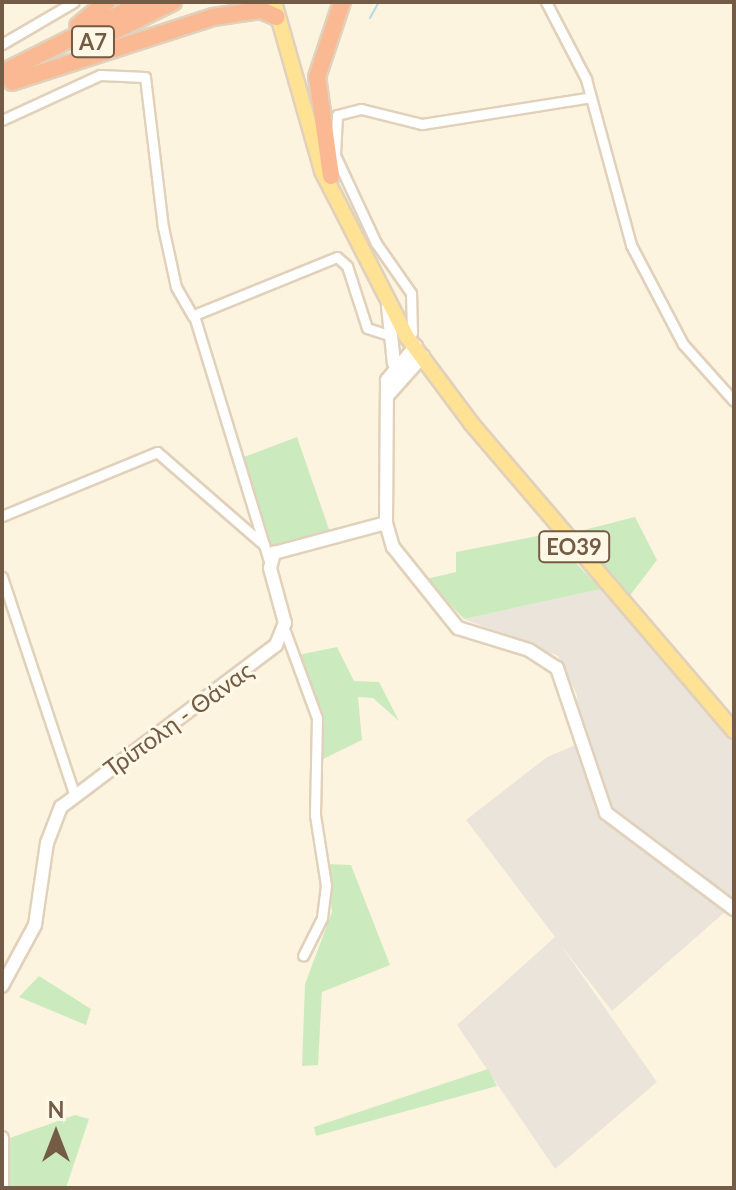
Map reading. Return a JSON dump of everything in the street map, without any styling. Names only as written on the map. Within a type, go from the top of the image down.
[{"type":"highway","points":[[34,57],[107,2]]},
{"type":"highway","name":"Α7","points":[[5,81],[34,57],[144,2]]},
{"type":"highway","name":"Α7","points":[[5,81],[173,2]]},
{"type":"highway","points":[[331,176],[316,92],[342,2]]},
{"type":"highway","points":[[5,81],[213,17],[278,7]]},
{"type":"main road","name":"ΕΟ39","points":[[278,7],[331,176],[417,345],[579,554],[734,731]]},
{"type":"main road","name":"ΕΟ39","points":[[278,7],[322,171],[398,305]]},
{"type":"main road","points":[[398,305],[391,336],[394,364],[387,397],[386,523],[398,556],[458,628],[529,650],[560,673],[606,813],[734,909]]},
{"type":"main road","points":[[394,364],[417,345]]},
{"type":"main road","points":[[387,397],[408,367],[417,345]]},
{"type":"main road","points":[[394,364],[408,367]]},
{"type":"main road","points":[[285,631],[269,561],[283,547],[386,523]]},
{"type":"main road","name":"Τρίπολη - Θάνας","points":[[2,986],[35,925],[53,824],[74,794],[264,655],[285,631]]},
{"type":"main road","points":[[2,1138],[2,1185]]},
{"type":"street","points":[[2,44],[74,2]]},
{"type":"street","points":[[546,2],[586,79],[587,98],[631,245],[683,344],[734,401]]},
{"type":"street","points":[[2,120],[100,75],[145,77],[163,227],[176,287],[193,317],[269,561]]},
{"type":"street","points":[[417,345],[398,305],[411,293],[390,267],[340,169],[332,141],[337,115],[361,109],[422,124],[587,98]]},
{"type":"street","points":[[193,317],[337,257],[347,266],[367,328],[391,336]]},
{"type":"street","points":[[2,516],[157,452],[264,545]]},
{"type":"street","points":[[2,577],[74,794]]},
{"type":"street","points":[[285,631],[317,718],[315,815],[326,885],[322,918],[303,956]]},
{"type":"shaded area","points":[[601,589],[734,744],[734,904],[612,1011],[560,944],[657,1082],[555,1169],[457,1025],[555,937],[466,820],[547,757],[578,744],[577,695],[558,656],[464,619]]},
{"type":"green space","points":[[297,437],[330,532],[270,547],[241,458]]},
{"type":"green space","points":[[635,517],[657,560],[628,598],[572,533]]},
{"type":"green space","points":[[548,534],[601,589],[464,619],[426,579],[456,572],[456,552]]},
{"type":"green space","points":[[337,647],[354,681],[379,682],[399,721],[373,698],[358,697],[362,740],[323,759],[319,710],[298,655]]},
{"type":"green space","points":[[327,864],[351,865],[390,965],[322,992],[318,1065],[302,1066],[305,984],[332,912]]},
{"type":"green space","points":[[39,976],[91,1009],[86,1025],[19,997]]},
{"type":"green space","points":[[488,1069],[497,1086],[316,1136],[314,1127]]},
{"type":"green space","points":[[75,1115],[89,1119],[66,1188],[9,1188],[7,1139]]},
{"type":"waterway","points":[[370,18],[379,2]]}]
